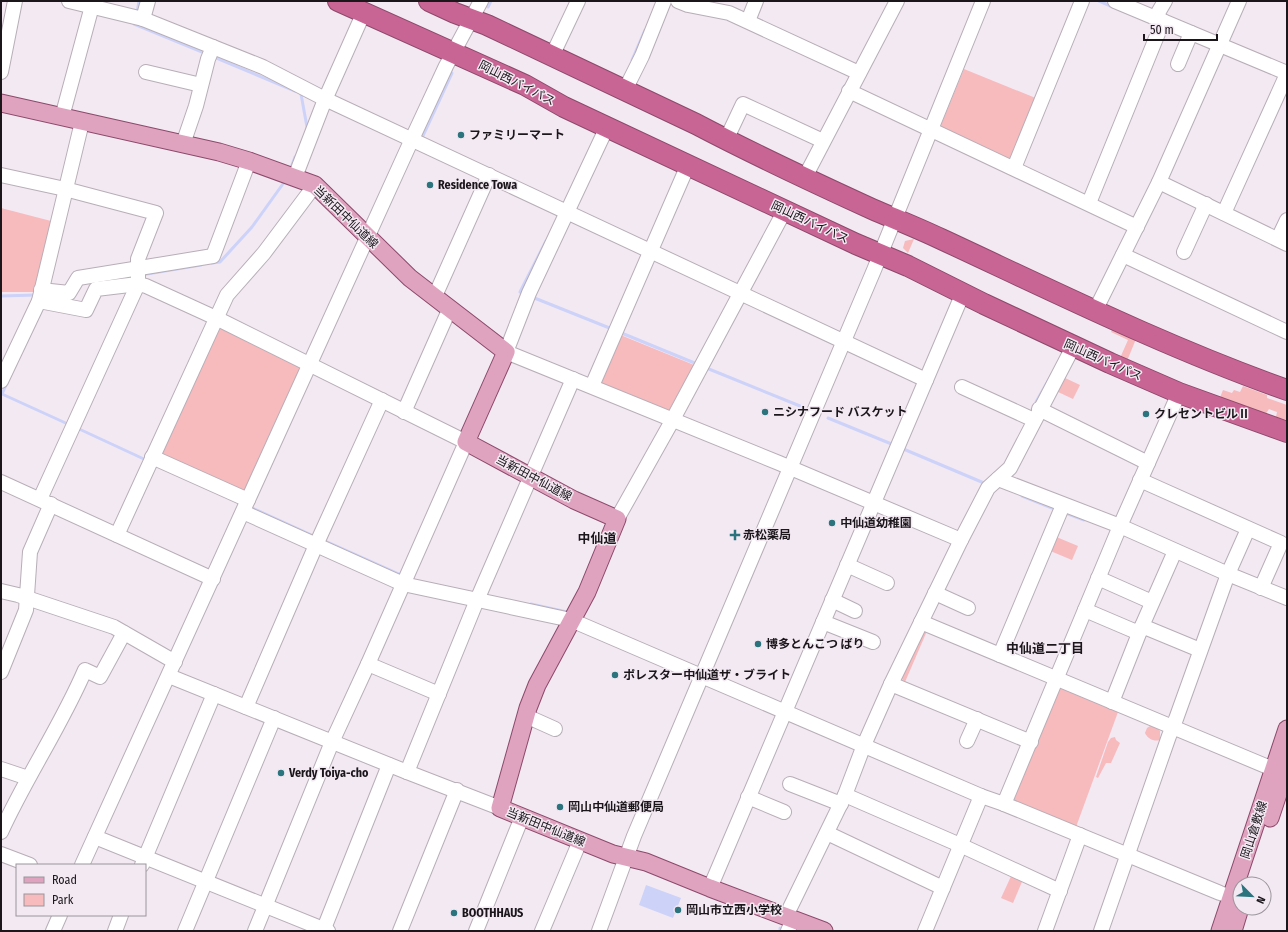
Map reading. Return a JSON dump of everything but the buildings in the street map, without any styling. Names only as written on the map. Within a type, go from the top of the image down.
[{"type":"highway","name":"岡山西バイパス","points":[[338,1],[525,85],[564,107],[963,293],[1110,364],[1179,393],[1287,432]]},
{"type":"highway","points":[[429,1],[552,56],[696,124],[726,140],[1095,311],[1211,362],[1287,390]]},
{"type":"main road","name":"当新田中仙道線","points":[[1,103],[62,117],[81,125],[220,152],[248,165],[291,176],[315,185],[410,278],[506,352]]},
{"type":"main road","points":[[466,442],[506,352]]},
{"type":"main road","name":"当新田中仙道線","points":[[466,442],[574,500],[613,517],[587,592],[566,619],[537,685],[526,716],[500,808],[613,854],[646,862],[789,922],[824,931]]},
{"type":"main road","name":"岡山倉敷線","points":[[1250,876],[1283,770],[1287,729]]},
{"type":"main road","name":"岡山倉敷線","points":[[1246,876],[1283,770]]},
{"type":"main road","name":"岡山倉敷線","points":[[1220,931],[1232,911]]},
{"type":"main road","name":"岡山倉敷線","points":[[1233,931],[1235,916]]},
{"type":"street","points":[[1,72],[15,1]]},
{"type":"street","points":[[69,1],[138,18],[211,52],[263,67],[324,103],[414,143],[487,179],[563,211],[926,380]]},
{"type":"street","points":[[138,18],[148,1]]},
{"type":"street","points":[[82,864],[367,237],[414,143],[453,53],[481,1]]},
{"type":"street","points":[[552,56],[578,1]]},
{"type":"street","points":[[625,90],[642,56],[664,1]]},
{"type":"street","points":[[678,1],[688,5],[729,12],[856,72]]},
{"type":"street","points":[[748,21],[756,1]]},
{"type":"street","points":[[805,177],[820,140],[849,91],[856,72],[897,1]]},
{"type":"street","points":[[599,931],[634,836],[932,130],[983,1]]},
{"type":"street","points":[[1014,168],[1082,1]]},
{"type":"street","points":[[1115,1],[1190,36],[1221,46],[1287,74],[1224,213]]},
{"type":"street","points":[[1089,203],[1160,23],[1164,1]]},
{"type":"street","points":[[1095,311],[1123,255],[1134,225],[1159,182],[1221,46],[1239,1]]},
{"type":"street","points":[[62,117],[92,6]]},
{"type":"street","points":[[291,176],[364,12]]},
{"type":"street","points":[[1178,64],[1190,36]]},
{"type":"street","points":[[183,144],[211,52]]},
{"type":"street","points":[[146,72],[201,85]]},
{"type":"street","points":[[849,91],[1134,225]]},
{"type":"street","points":[[726,140],[743,104],[820,140]]},
{"type":"street","points":[[1,381],[41,298],[81,125]]},
{"type":"street","points":[[608,127],[563,211],[506,352],[592,386],[961,540]]},
{"type":"street","points":[[41,298],[86,310],[96,288],[213,256],[248,165]]},
{"type":"street","points":[[592,386],[615,330],[688,165]]},
{"type":"street","points":[[1,175],[65,189],[156,213],[138,260],[138,276],[73,427],[45,501],[30,552],[26,610],[1,672]]},
{"type":"street","points":[[435,296],[487,179]]},
{"type":"street","points":[[1159,182],[1283,241],[1287,220]]},
{"type":"street","points":[[117,535],[227,295],[264,253],[315,185]]},
{"type":"street","points":[[1184,252],[1206,204]]},
{"type":"street","points":[[613,517],[702,365],[738,292],[785,210]]},
{"type":"street","points":[[1123,255],[1287,332]]},
{"type":"street","points":[[41,298],[69,293],[78,278],[138,276]]},
{"type":"street","points":[[138,276],[146,286],[309,363],[466,442],[332,742],[255,931]]},
{"type":"street","points":[[710,888],[963,293]]},
{"type":"street","points":[[404,412],[450,308]]},
{"type":"street","points":[[789,922],[891,684],[921,622],[938,595],[961,540],[994,483],[1010,468],[1033,416],[1074,346]]},
{"type":"street","points":[[407,772],[479,595],[573,379]]},
{"type":"street","points":[[962,387],[1148,463]]},
{"type":"street","points":[[1004,804],[1120,526],[1179,393]]},
{"type":"street","points":[[246,707],[318,540],[382,400]]},
{"type":"street","points":[[151,460],[318,540],[403,584],[479,595],[566,619],[702,675],[981,796],[1080,835],[1232,900]]},
{"type":"street","points":[[1140,480],[1281,543],[1261,588]]},
{"type":"street","points":[[1,482],[213,578]]},
{"type":"street","points":[[994,483],[1063,504],[1120,526],[1228,574],[1287,598]]},
{"type":"street","points":[[1000,655],[1063,504]]},
{"type":"street","points":[[1101,931],[1200,650],[1228,574],[1248,529]]},
{"type":"street","points":[[1112,702],[1140,629],[1175,551]]},
{"type":"street","points":[[847,565],[887,583]]},
{"type":"street","points":[[1098,578],[1152,602]]},
{"type":"street","points":[[1,591],[114,627],[175,662]]},
{"type":"street","points":[[938,595],[968,608]]},
{"type":"street","points":[[832,600],[855,610]]},
{"type":"street","points":[[1085,610],[1200,650]]},
{"type":"street","points":[[823,622],[873,642]]},
{"type":"street","points":[[921,622],[1172,727],[1283,770]]},
{"type":"street","points":[[1,832],[13,806],[85,670],[100,677],[124,633]]},
{"type":"street","points":[[368,664],[439,694]]},
{"type":"street","points":[[168,676],[500,808]]},
{"type":"street","points":[[891,684],[1031,742]]},
{"type":"street","points":[[143,861],[214,694]]},
{"type":"street","points":[[526,716],[555,729]]},
{"type":"street","points":[[185,931],[274,718]]},
{"type":"street","points":[[967,741],[977,719]]},
{"type":"street","points":[[95,837],[143,861],[205,882],[325,930],[389,765]]},
{"type":"street","points":[[1,769],[28,778]]},
{"type":"street","points":[[790,784],[843,799],[960,845],[1060,891]]},
{"type":"street","points":[[400,931],[457,790]]},
{"type":"street","points":[[925,931],[981,796]]},
{"type":"street","points":[[748,797],[784,812]]},
{"type":"street","points":[[476,931],[522,817]]},
{"type":"street","points":[[827,832],[943,888]]},
{"type":"street","points":[[1045,931],[1080,835]]},
{"type":"street","points":[[542,931],[580,840]]},
{"type":"street","points":[[1,854],[27,864]]},
{"type":"street","points":[[53,931],[60,916]]},
{"type":"street","points":[[115,931],[121,916]]},
{"type":"green space","points":[[964,69],[1038,99],[1013,159],[1008,161],[943,131],[941,125]]},
{"type":"green space","points":[[1,208],[51,221],[34,292],[1,292]]},
{"type":"green space","points":[[914,239],[908,253],[903,248],[905,241]]},
{"type":"green space","points":[[221,326],[298,363],[300,371],[245,491],[159,454],[216,327]]},
{"type":"green space","points":[[1113,328],[1136,339],[1127,361],[1120,358],[1128,340],[1111,332]]},
{"type":"green space","points":[[618,334],[694,365],[667,414],[601,387],[599,380]]},
{"type":"green space","points":[[1063,377],[1080,385],[1073,399],[1056,391]]},
{"type":"green space","points":[[1243,386],[1267,395],[1267,398],[1287,405],[1287,420],[1276,417],[1277,412],[1269,409],[1265,415],[1219,400],[1223,390],[1232,393],[1234,390],[1240,392]]},
{"type":"green space","points":[[1054,536],[1078,546],[1072,560],[1048,550]]},
{"type":"green space","points":[[924,630],[927,631],[905,682],[901,678]]},
{"type":"green space","points":[[1062,687],[1118,712],[1076,827],[1013,803],[1012,798],[1058,688]]},
{"type":"green space","points":[[1150,726],[1156,727],[1160,731],[1160,740],[1153,740],[1146,735],[1145,733],[1147,728]]},
{"type":"green space","points":[[1115,737],[1120,743],[1111,763],[1106,763],[1098,778],[1096,777],[1108,742],[1111,738]]},
{"type":"green space","points":[[1013,872],[1024,877],[1013,903],[1001,898]]},
{"type":"water","points":[[646,885],[681,898],[673,918],[639,905]]},
{"type":"waterway","points":[[137,13],[139,1]]},
{"type":"waterway","points":[[488,7],[491,1]]},
{"type":"waterway","points":[[1099,1],[1113,7]]},
{"type":"waterway","points":[[134,22],[134,24],[207,54]]},
{"type":"waterway","points":[[632,60],[645,30]]},
{"type":"waterway","points":[[214,57],[295,91]]},
{"type":"waterway","points":[[421,140],[452,73]]},
{"type":"waterway","points":[[301,94],[307,129]]},
{"type":"waterway","points":[[290,170],[295,157]]},
{"type":"waterway","points":[[212,263],[220,262],[252,227],[285,181]]},
{"type":"waterway","points":[[525,294],[520,292],[546,241]]},
{"type":"waterway","points":[[141,275],[201,265]]},
{"type":"waterway","points":[[1,296],[36,295]]},
{"type":"waterway","points":[[532,297],[612,329]]},
{"type":"waterway","points":[[619,332],[697,364]]},
{"type":"waterway","points":[[704,367],[800,406]]},
{"type":"waterway","points":[[1036,402],[1052,374]]},
{"type":"waterway","points":[[7,383],[2,394],[70,425]]},
{"type":"waterway","points":[[828,418],[894,445]]},
{"type":"waterway","points":[[77,428],[146,460]]},
{"type":"waterway","points":[[901,448],[986,483]]},
{"type":"waterway","points":[[1022,496],[1052,508]]},
{"type":"waterway","points":[[250,507],[316,537]]},
{"type":"waterway","points":[[1068,514],[1084,520]]},
{"type":"waterway","points":[[323,540],[399,574]]},
{"type":"waterway","points":[[531,604],[567,612]]},
{"type":"place","name":"ファミリーマート","points":[[461,135]]},
{"type":"place","name":"Residence Towa","points":[[430,185]]},
{"type":"place","name":"ニシナフード バスケット","points":[[765,412]]},
{"type":"place","name":"クレセントビルⅡ","points":[[1146,414]]},
{"type":"place","name":"中仙道幼稚園","points":[[832,523]]},
{"type":"place","name":"赤松薬局","points":[[735,535]]},
{"type":"place","name":"博多とんこつ ばり","points":[[758,644]]},
{"type":"place","name":"ポレスター中仙道ザ・ブライト","points":[[615,675]]},
{"type":"place","name":"Verdy Toiya-cho","points":[[281,773]]},
{"type":"place","name":"岡山中仙道郵便局","points":[[560,807]]},
{"type":"place","name":"岡山市立西小学校","points":[[678,910]]},
{"type":"place","name":"BOOTHHAUS","points":[[454,913]]},
{"type":"district","name":"中仙道","points":[[597,538]]},
{"type":"district","name":"中仙道二丁目","points":[[1045,648]]}]
